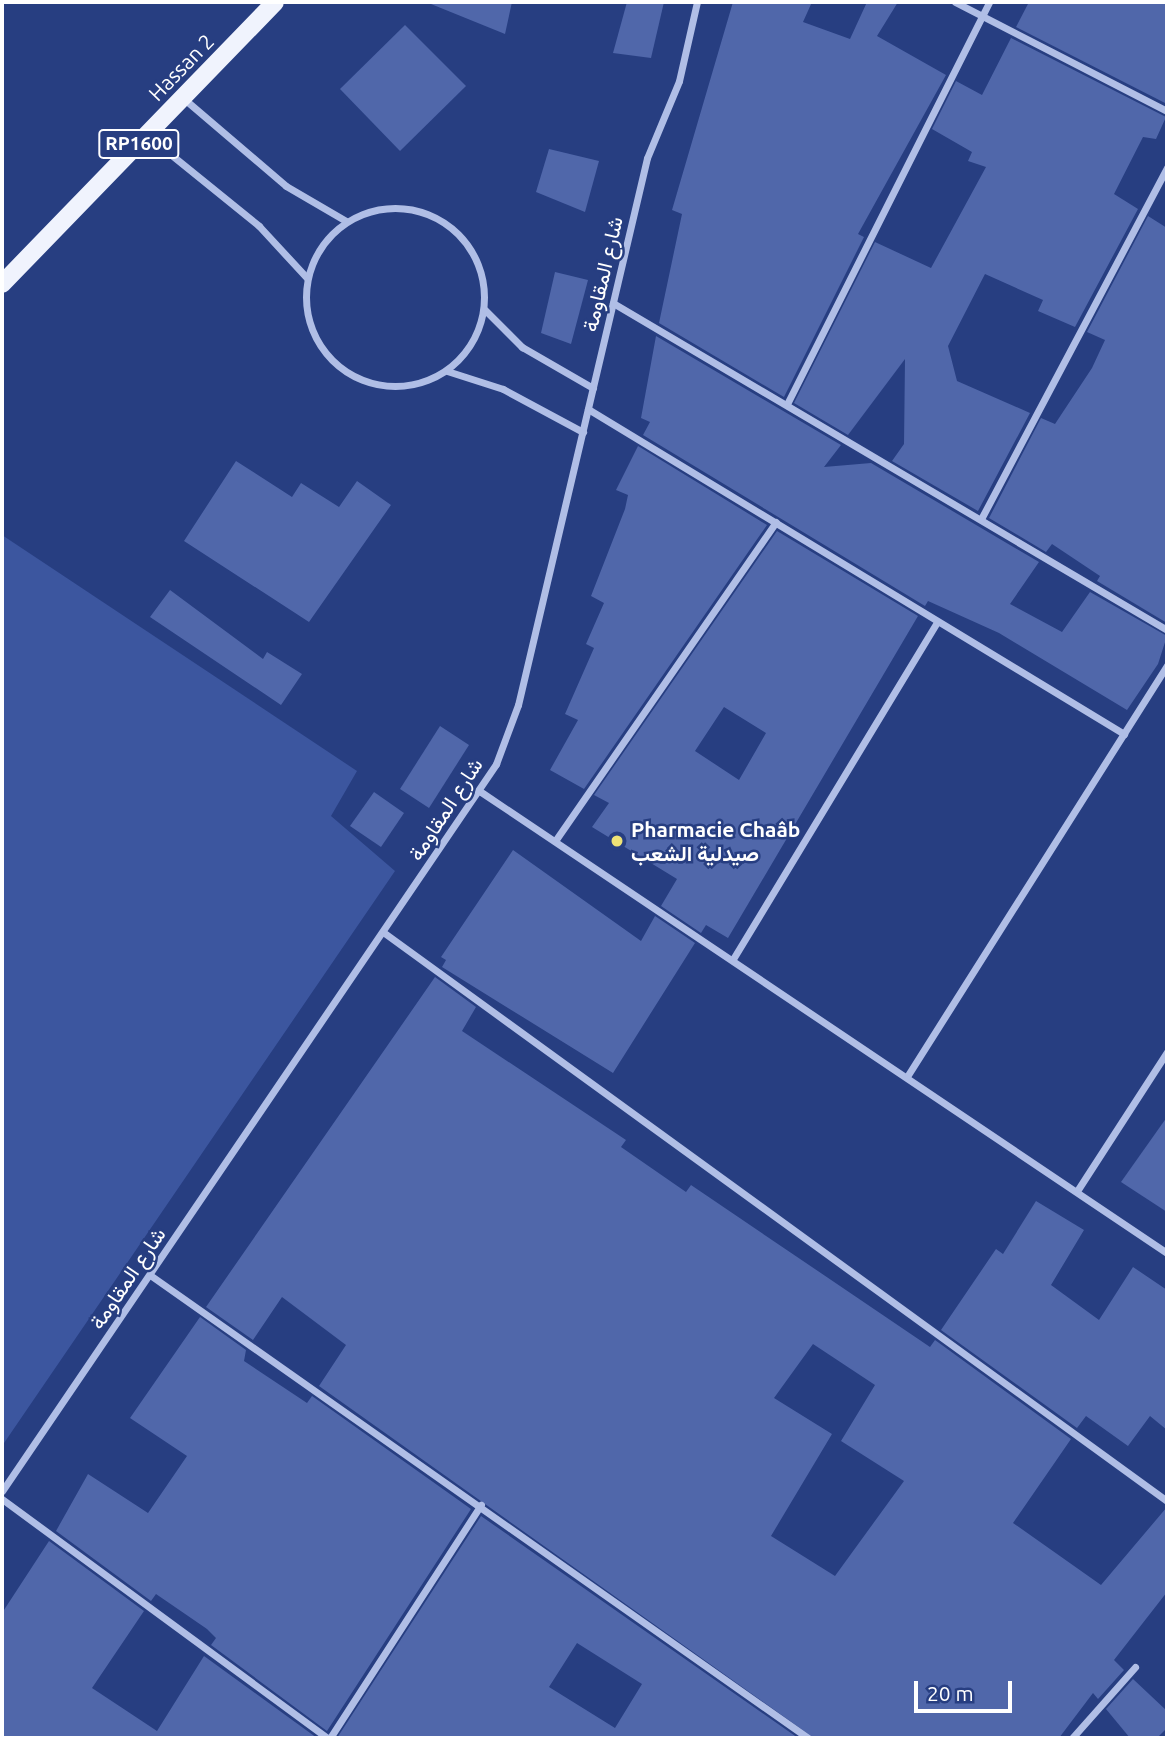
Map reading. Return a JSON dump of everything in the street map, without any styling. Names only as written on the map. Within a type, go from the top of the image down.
[{"type":"main road","name":"Hassan 2","points":[[2,284],[275,2]]},
{"type":"street","name":"شارع المقاومة","points":[[2,1491],[481,792],[518,705],[648,158],[684,65],[697,2]]},
{"type":"street","points":[[955,2],[1167,111]]},
{"type":"street","points":[[787,404],[989,2]]},
{"type":"street","points":[[183,98],[286,186],[346,221]]},
{"type":"street","points":[[147,135],[259,226],[307,278]]},
{"type":"street","points":[[981,519],[1167,167]]},
{"type":"street","points":[[402,207],[455,229],[483,279],[484,309],[471,343],[447,371],[396,387],[345,372],[312,331],[307,278],[328,236],[346,221],[402,207]]},
{"type":"street","points":[[613,303],[1167,630]]},
{"type":"street","points":[[484,309],[522,347],[593,388]]},
{"type":"street","points":[[447,371],[503,388],[583,432]]},
{"type":"street","points":[[588,409],[1125,734]]},
{"type":"street","points":[[555,841],[776,522]]},
{"type":"street","points":[[733,959],[937,622]]},
{"type":"street","points":[[908,1075],[1167,665]]},
{"type":"street","points":[[481,792],[908,1075],[1167,1253]]},
{"type":"street","points":[[383,932],[1167,1501]]},
{"type":"street","points":[[1077,1191],[1167,1052]]},
{"type":"street","points":[[150,1275],[481,1505],[808,1738]]},
{"type":"street","points":[[2,1499],[328,1738],[481,1505]]},
{"type":"street","points":[[1072,1738],[1135,1667]]},
{"type":"shaded area","points":[[2,535],[357,771],[331,816],[395,871],[2,1446]]},
{"type":"building","points":[[426,2],[512,2],[505,34]]},
{"type":"building","points":[[627,2],[664,2],[651,58],[613,53]]},
{"type":"building","points":[[733,2],[812,2],[803,22],[850,39],[867,2],[898,2],[877,36],[946,75],[858,234],[864,237],[784,397],[659,323],[682,214],[672,210]]},
{"type":"building","points":[[1029,2],[1167,2],[1167,104],[1016,27]]},
{"type":"building","points":[[405,25],[466,86],[400,151],[340,89]]},
{"type":"building","points":[[1011,38],[1166,117],[1156,139],[1143,137],[1114,194],[1138,209],[1075,327],[1038,311],[1043,300],[985,274],[948,346],[957,381],[1030,413],[978,511],[892,461],[904,444],[905,359],[848,435],[794,403],[875,242],[931,268],[986,167],[968,161],[972,152],[932,129],[956,81],[982,95]]},
{"type":"building","points":[[549,149],[599,161],[585,212],[536,192]]},
{"type":"building","points":[[1148,216],[1167,228],[1167,623],[1097,581],[1100,576],[1052,544],[1046,552],[989,518],[1041,418],[1055,424],[1092,368],[1105,340],[1087,332]]},
{"type":"building","points":[[555,272],[588,280],[571,344],[541,333]]},
{"type":"building","points":[[656,336],[841,445],[824,467],[871,463],[1039,562],[1010,604],[1062,632],[1090,592],[1167,636],[1158,664],[1127,710],[999,633],[928,601],[925,606],[643,435],[650,422],[641,418]]},
{"type":"building","points":[[638,446],[767,525],[584,789],[550,770],[578,720],[565,714],[594,648],[586,644],[604,603],[591,596],[625,509],[628,495],[616,490]]},
{"type":"building","points":[[236,461],[292,497],[301,483],[339,507],[357,481],[391,505],[309,622],[184,541]]},
{"type":"building","points":[[777,531],[918,616],[728,938],[706,925],[701,933],[661,906],[677,879],[592,827],[609,803],[594,795]],"holes":[[[724,707],[766,733],[739,780],[695,751]]]},
{"type":"building","points":[[170,590],[263,659],[267,652],[302,674],[281,705],[150,617]]},
{"type":"building","points":[[440,726],[469,745],[429,808],[400,789]]},
{"type":"building","points":[[374,792],[404,813],[381,847],[350,826]]},
{"type":"building","points":[[513,850],[641,941],[655,916],[695,943],[613,1073],[442,967],[446,960],[441,957]]},
{"type":"building","points":[[435,977],[476,1007],[462,1031],[626,1140],[621,1147],[686,1192],[691,1185],[930,1347],[935,1340],[1071,1439],[1013,1523],[1101,1585],[1167,1507],[1167,1592],[1114,1660],[1124,1670],[1098,1699],[1093,1693],[1059,1738],[814,1738],[319,1386],[346,1345],[282,1297],[253,1340],[206,1307]],"holes":[[[813,1344],[875,1385],[841,1441],[904,1481],[835,1576],[771,1536],[832,1434],[774,1398]]]},
{"type":"building","points":[[1167,1117],[1167,1212],[1121,1182]]},
{"type":"building","points":[[1036,1201],[1084,1230],[1051,1285],[1099,1320],[1133,1267],[1167,1290],[1167,1430],[1150,1416],[1128,1446],[1086,1416],[1077,1428],[941,1330],[996,1249],[1003,1254]]},
{"type":"building","points":[[200,1317],[246,1350],[244,1361],[307,1403],[312,1396],[471,1509],[327,1731],[211,1645],[216,1638],[207,1629],[156,1594],[151,1601],[56,1531],[88,1474],[148,1513],[187,1456],[130,1418]]},
{"type":"building","points":[[481,1516],[798,1738],[337,1738]],"holes":[[[577,1643],[642,1684],[615,1728],[549,1687]]]},
{"type":"building","points":[[49,1541],[144,1611],[92,1688],[157,1731],[204,1656],[317,1738],[2,1738],[2,1613]]},
{"type":"building","points":[[1133,1679],[1167,1711],[1167,1728],[1157,1738],[1130,1738],[1106,1709]]},
{"type":"place","name":"Pharmacie Chaâb صيدلية الشعب","points":[[617,841]]}]
